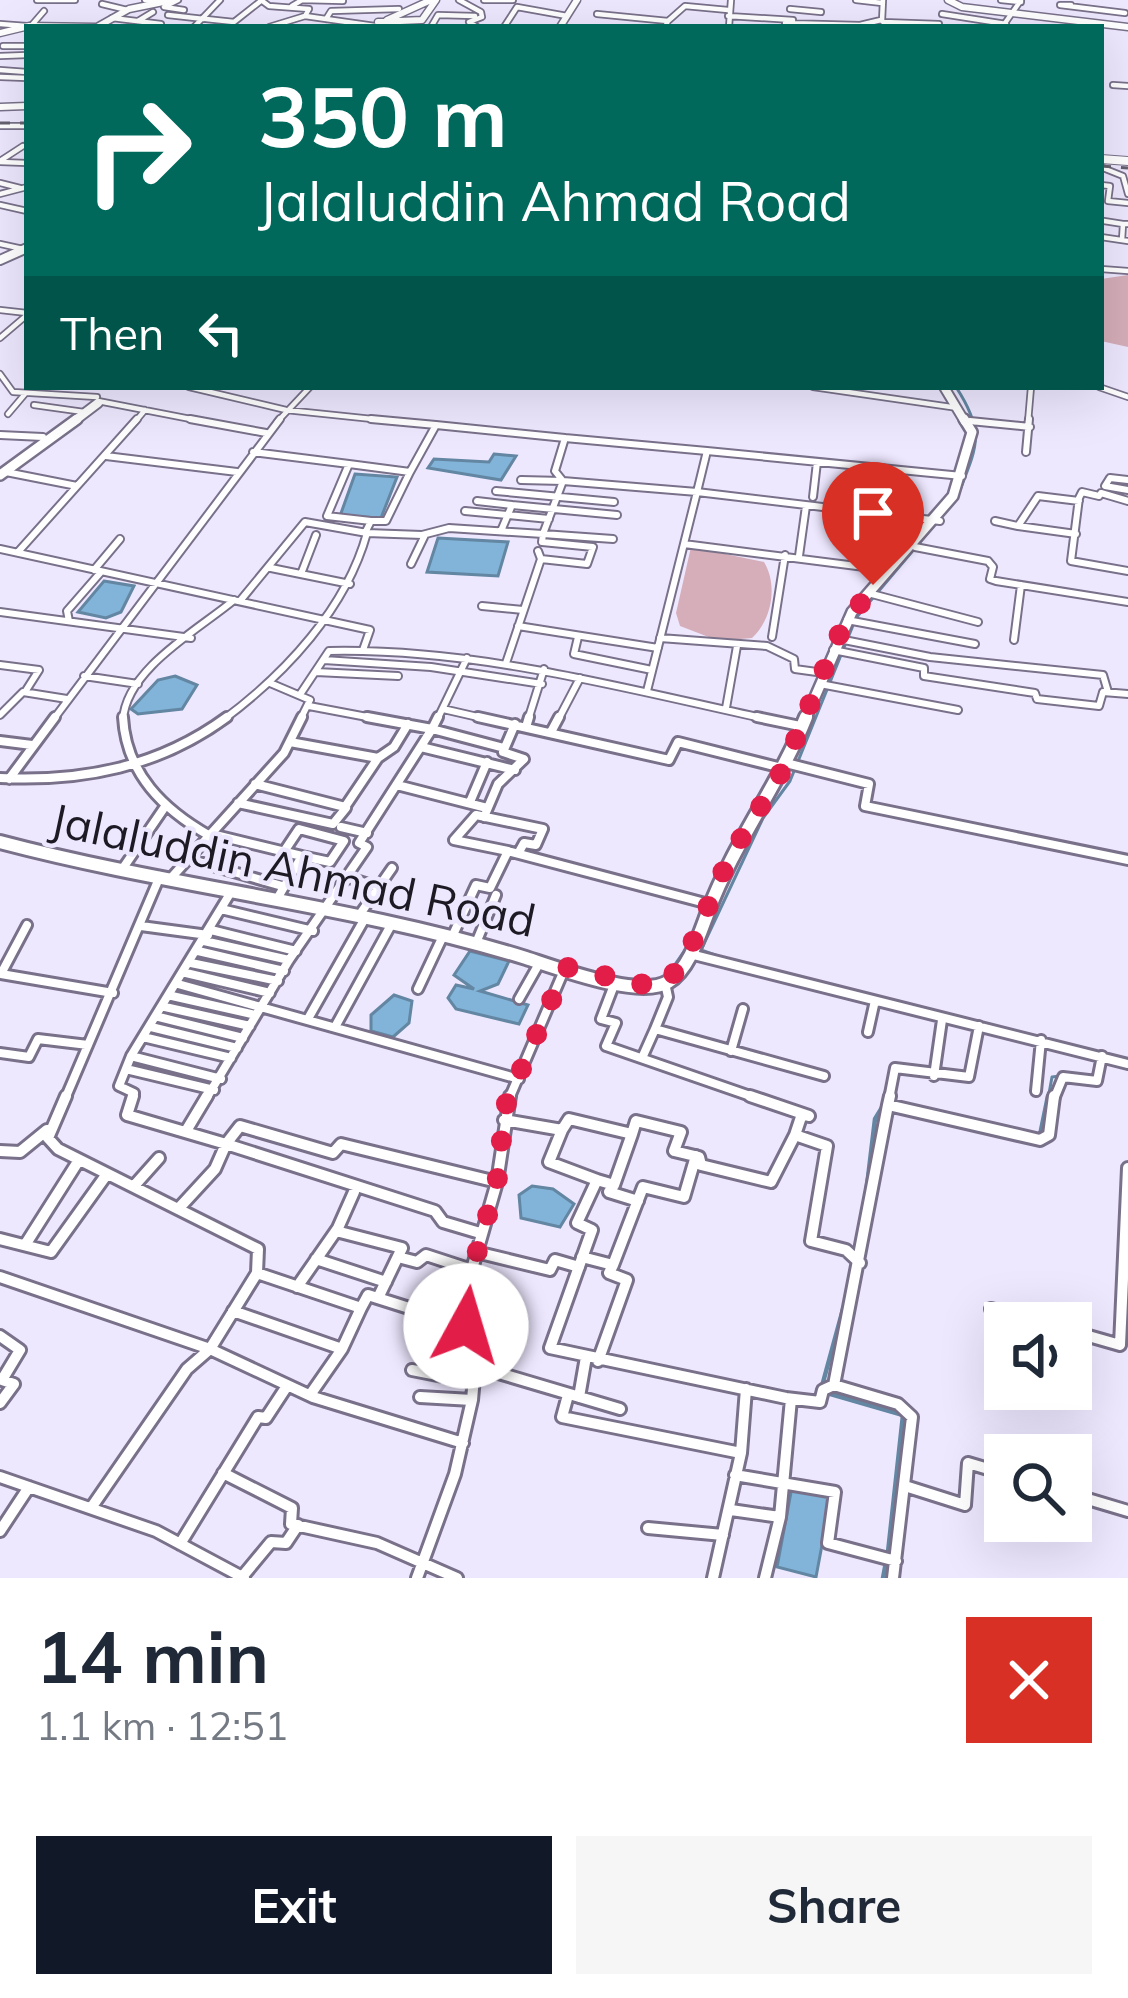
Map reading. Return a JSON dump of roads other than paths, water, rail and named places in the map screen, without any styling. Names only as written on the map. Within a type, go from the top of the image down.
[{"type":"street","points":[[37,0],[75,0]]},
{"type":"street","points":[[108,0],[102,4],[128,10]]},
{"type":"street","points":[[145,0],[158,2]]},
{"type":"street","points":[[102,24],[128,10],[176,0]]},
{"type":"street","points":[[176,0],[164,7],[184,10]]},
{"type":"street","points":[[198,24],[220,0]]},
{"type":"street","points":[[235,24],[261,0],[309,9],[329,1]]},
{"type":"street","points":[[289,5],[302,0],[343,1]]},
{"type":"street","points":[[356,21],[361,0]]},
{"type":"street","points":[[399,12],[400,0]]},
{"type":"street","points":[[379,24],[433,0]]},
{"type":"street","points":[[411,24],[425,18],[433,0]]},
{"type":"street","points":[[459,0],[480,17]]},
{"type":"street","points":[[484,0],[513,0]]},
{"type":"street","points":[[562,24],[578,0]]},
{"type":"street","points":[[729,24],[731,0]]},
{"type":"street","points":[[785,22],[796,0]]},
{"type":"street","points":[[856,0],[883,2],[883,22]]},
{"type":"street","points":[[1001,0],[1021,1],[1005,24]]},
{"type":"street","points":[[938,24],[948,2],[1098,24]]},
{"type":"street","points":[[597,14],[666,24],[688,3],[785,22],[822,24]]},
{"type":"street","points":[[1052,3],[1059,20]]},
{"type":"street","points":[[1052,3],[1126,13]]},
{"type":"street","points":[[1105,8],[1060,4],[1126,13]]},
{"type":"street","points":[[506,24],[517,7],[567,16]]},
{"type":"street","points":[[292,24],[309,9]]},
{"type":"street","points":[[790,9],[821,11]]},
{"type":"street","points":[[32,24],[44,11]]},
{"type":"street","points":[[326,19],[331,11],[399,12]]},
{"type":"street","points":[[728,12],[760,13]]},
{"type":"street","points":[[136,22],[154,13]]},
{"type":"street","points":[[942,14],[999,24]]},
{"type":"street","points":[[432,24],[438,15],[509,21]]},
{"type":"street","points":[[851,15],[920,24]]},
{"type":"street","points":[[168,16],[229,24]]},
{"type":"street","points":[[305,16],[372,24]]},
{"type":"street","points":[[469,24],[480,17]]},
{"type":"street","points":[[111,18],[160,24]]},
{"type":"street","points":[[971,24],[974,19]]},
{"type":"street","points":[[785,22],[800,20]]},
{"type":"street","points":[[240,24],[251,22]]},
{"type":"street","points":[[1113,85],[1128,86]]},
{"type":"street","points":[[1104,163],[1124,176],[1128,194]]},
{"type":"street","points":[[10,174],[24,166]]},
{"type":"street","points":[[0,183],[24,188]]},
{"type":"street","points":[[1104,185],[1110,186],[1108,201],[1128,203]]},
{"type":"street","points":[[0,194],[24,188]]},
{"type":"street","points":[[1125,224],[1125,240]]},
{"type":"street","points":[[0,244],[22,249]]},
{"type":"street","points":[[0,262],[22,249]]},
{"type":"street","points":[[0,338],[24,317]]},
{"type":"street","points":[[0,374],[10,391]]},
{"type":"street","points":[[202,390],[286,410],[962,476]]},
{"type":"street","points":[[4,778],[34,745],[266,433],[307,390]]},
{"type":"street","points":[[834,390],[958,408]]},
{"type":"street","points":[[642,1058],[668,997],[665,983],[688,953],[728,860],[785,766],[848,620],[888,570],[940,520],[962,476],[971,447],[970,421],[946,390]]},
{"type":"street","points":[[1026,452],[1031,390]]},
{"type":"street","points":[[0,393],[97,397],[266,433]]},
{"type":"street","points":[[8,415],[26,393]]},
{"type":"street","points":[[1,470],[84,412],[97,397]]},
{"type":"street","points":[[1,470],[97,397]]},
{"type":"street","points":[[34,405],[84,412]]},
{"type":"street","points":[[17,553],[145,410]]},
{"type":"street","points":[[970,421],[1030,427]]},
{"type":"street","points":[[349,464],[327,516],[386,521],[436,425]]},
{"type":"street","points":[[0,435],[44,437]]},
{"type":"street","points":[[563,481],[555,471],[565,438]]},
{"type":"street","points":[[253,452],[410,472]]},
{"type":"street","points":[[647,691],[707,452]]},
{"type":"street","points":[[105,456],[237,472]]},
{"type":"street","points":[[813,497],[817,462]]},
{"type":"street","points":[[1,470],[77,486]]},
{"type":"street","points":[[1099,496],[1110,478],[1128,480]]},
{"type":"street","points":[[520,480],[940,520]]},
{"type":"street","points":[[563,481],[542,542],[613,539]]},
{"type":"street","points":[[1105,487],[1128,490]]},
{"type":"street","points":[[1128,501],[1084,488],[1078,501],[1078,535],[1071,561],[1128,571]]},
{"type":"street","points":[[496,491],[614,502]]},
{"type":"street","points":[[1018,526],[1033,512],[1038,496],[1078,501]]},
{"type":"street","points":[[477,501],[616,515]]},
{"type":"street","points":[[501,531],[512,505]]},
{"type":"street","points":[[799,556],[806,506]]},
{"type":"street","points":[[465,511],[549,519]]},
{"type":"street","points":[[4,778],[78,779],[138,766],[227,720],[270,683],[350,584],[371,521]]},
{"type":"street","points":[[994,521],[1078,535]]},
{"type":"street","points":[[285,850],[298,829],[344,841],[330,862],[211,835],[164,808],[138,766],[122,719],[124,703],[138,683],[271,568],[304,522],[367,532],[426,533],[449,528],[543,534]]},
{"type":"street","points":[[412,564],[426,533]]},
{"type":"street","points":[[301,574],[316,536]]},
{"type":"street","points":[[69,621],[67,611],[120,538]]},
{"type":"street","points":[[506,663],[540,555],[587,564],[592,548],[567,540]]},
{"type":"street","points":[[684,544],[888,570]]},
{"type":"street","points":[[915,547],[988,561],[993,567],[990,579],[1128,602]]},
{"type":"street","points":[[0,549],[370,630],[363,650]]},
{"type":"street","points":[[772,637],[785,555]]},
{"type":"street","points":[[271,568],[350,584]]},
{"type":"street","points":[[1014,640],[1021,585]]},
{"type":"street","points":[[868,593],[977,622]]},
{"type":"street","points":[[482,606],[524,610]]},
{"type":"street","points":[[0,612],[191,638]]},
{"type":"street","points":[[848,620],[975,644]]},
{"type":"street","points":[[518,626],[578,637],[767,646],[794,659],[795,669],[958,710]]},
{"type":"street","points":[[578,637],[574,654],[652,670]]},
{"type":"street","points":[[835,644],[1103,675],[1108,692],[1099,706],[1037,699],[1035,694],[924,676],[924,668],[835,644]]},
{"type":"street","points":[[725,708],[737,646]]},
{"type":"street","points":[[301,693],[329,651],[363,650],[544,669],[802,727]]},
{"type":"street","points":[[186,1131],[283,971],[367,847],[359,843],[433,729],[467,658]]},
{"type":"street","points":[[323,660],[462,671],[542,684]]},
{"type":"street","points":[[0,664],[39,670],[25,692],[0,715]]},
{"type":"street","points":[[504,748],[521,726],[542,684],[544,669]]},
{"type":"street","points":[[316,672],[398,676]]},
{"type":"street","points":[[84,676],[138,683]]},
{"type":"street","points":[[551,732],[580,678]]},
{"type":"street","points":[[0,1151],[20,1152],[47,1130],[166,877],[189,860],[290,742],[310,700],[270,683]]},
{"type":"street","points":[[25,692],[67,699]]},
{"type":"street","points":[[1108,692],[1128,694]]},
{"type":"street","points":[[309,706],[433,729],[504,748],[524,759],[499,784],[486,812],[476,815],[454,840],[519,852],[709,904]]},
{"type":"street","points":[[443,709],[669,760],[678,742],[869,784],[865,806],[1128,860]]},
{"type":"street","points":[[333,838],[345,807],[408,724]]},
{"type":"street","points":[[0,741],[34,745]]},
{"type":"street","points":[[290,742],[378,758]]},
{"type":"street","points":[[421,747],[516,770]]},
{"type":"street","points":[[470,802],[487,762]]},
{"type":"street","points":[[255,784],[345,807]]},
{"type":"street","points":[[397,785],[470,802],[486,812],[543,829],[536,845],[524,843],[519,852]]},
{"type":"street","points":[[238,803],[367,833]]},
{"type":"street","points":[[121,871],[164,808]]},
{"type":"street","name":"Jalaluddin Ahmad Road","points":[[0,842],[476,943],[615,981],[665,983]]},
{"type":"street","points":[[418,989],[476,885],[490,888],[508,851]]},
{"type":"street","points":[[278,899],[302,856]]},
{"type":"street","points":[[189,860],[282,886]]},
{"type":"street","points":[[309,1017],[392,868]]},
{"type":"street","points":[[246,873],[131,1056],[118,1086],[134,1093],[127,1114],[316,1172],[354,1192],[434,1211],[443,1222],[480,1234]]},
{"type":"street","points":[[346,878],[378,887]]},
{"type":"street","points":[[476,943],[496,895]]},
{"type":"street","points":[[221,909],[314,931]]},
{"type":"street","points":[[27,925],[5,950],[1,974],[113,993]]},
{"type":"street","points":[[334,1027],[391,925]]},
{"type":"street","points":[[141,926],[298,951]]},
{"type":"street","points":[[205,939],[283,971]]},
{"type":"street","points":[[688,953],[874,1005],[1041,1040],[1128,1064]]},
{"type":"street","points":[[519,999],[540,960]]},
{"type":"street","points":[[417,1578],[463,1443],[472,1400],[475,1366],[466,1326],[472,1270],[497,1182],[504,1120],[566,967]]},
{"type":"street","points":[[189,968],[283,971]]},
{"type":"street","points":[[189,968],[270,993]]},
{"type":"street","points":[[615,981],[602,1019],[616,1023],[606,1046],[806,1115],[771,1182],[701,1166],[696,1156]]},
{"type":"street","points":[[178,984],[519,1079]]},
{"type":"street","points":[[172,995],[256,1015]]},
{"type":"street","points":[[868,1032],[874,1005]]},
{"type":"street","points":[[731,1051],[743,1010]]},
{"type":"street","points":[[162,1012],[250,1026]]},
{"type":"street","points":[[162,1012],[237,1048]]},
{"type":"street","points":[[934,1076],[942,1020]]},
{"type":"street","points":[[834,1385],[895,1068],[970,1077],[980,1026]]},
{"type":"street","points":[[655,1029],[824,1076]]},
{"type":"street","points":[[147,1032],[237,1048]]},
{"type":"street","points":[[0,1053],[28,1057],[38,1039],[88,1045]]},
{"type":"street","points":[[1036,1091],[1041,1040]]},
{"type":"street","points":[[131,1056],[221,1079]]},
{"type":"street","points":[[888,1105],[1040,1140],[1048,1135],[1056,1084],[1063,1077],[1097,1081],[1102,1056]]},
{"type":"street","points":[[126,1069],[214,1090]]},
{"type":"street","points":[[614,1185],[549,1162],[568,1119],[632,1134]]},
{"type":"street","points":[[504,1120],[562,1130]]},
{"type":"street","points":[[638,1201],[610,1192],[636,1121],[681,1132],[674,1151],[696,1156]]},
{"type":"street","points":[[180,1207],[214,1169],[239,1126],[333,1153],[341,1144],[497,1182]]},
{"type":"street","points":[[47,1130],[58,1149],[258,1249],[257,1273],[209,1349],[187,1369],[91,1508]]},
{"type":"street","points":[[795,1135],[827,1146],[811,1241],[846,1250],[860,1263]]},
{"type":"street","points":[[696,1156],[684,1197],[643,1187],[609,1273],[627,1280],[562,1417],[741,1453]]},
{"type":"street","points":[[134,1186],[159,1158]]},
{"type":"street","points":[[25,1245],[79,1160]]},
{"type":"street","points":[[1092,1337],[1120,1346],[1125,1326],[1128,1168]]},
{"type":"street","points":[[0,1239],[50,1252],[107,1174]]},
{"type":"street","points":[[597,1180],[577,1223],[592,1230],[550,1348],[790,1399],[820,1402],[823,1390],[834,1385],[898,1404],[912,1417],[893,1578]]},
{"type":"street","points":[[297,1287],[336,1231],[354,1192]]},
{"type":"street","points":[[336,1231],[402,1248],[379,1298]]},
{"type":"street","points":[[476,1252],[550,1270],[555,1260],[614,1265]]},
{"type":"street","points":[[398,1257],[417,1262],[426,1256],[472,1270]]},
{"type":"street","points":[[316,1259],[386,1282]]},
{"type":"street","points":[[257,1273],[361,1308]]},
{"type":"street","points":[[0,1277],[79,1306],[82,1301],[132,1318],[310,1395],[463,1443]]},
{"type":"street","points":[[310,1395],[342,1349],[368,1295],[466,1326]]},
{"type":"street","points":[[233,1311],[342,1349]]},
{"type":"street","points":[[0,1336],[20,1350],[2,1380],[14,1384],[0,1403]]},
{"type":"street","points":[[475,1366],[620,1409]]},
{"type":"street","points":[[412,1370],[473,1382]]},
{"type":"street","points":[[180,1544],[258,1417],[266,1418],[287,1386]]},
{"type":"street","points":[[713,1578],[741,1453],[746,1389]]},
{"type":"street","points":[[420,1397],[472,1400]]},
{"type":"street","points":[[765,1578],[780,1517],[790,1399]]},
{"type":"street","points":[[904,1486],[965,1505],[968,1463],[984,1468]]},
{"type":"street","points":[[223,1473],[282,1500],[292,1508],[291,1524],[424,1559],[457,1578]]},
{"type":"street","points":[[735,1475],[835,1492],[828,1543],[896,1562]]},
{"type":"street","points":[[0,1477],[180,1544],[243,1577],[271,1542],[286,1543],[298,1525]]},
{"type":"street","points":[[0,1531],[29,1487]]},
{"type":"street","points":[[1092,1500],[1128,1511]]},
{"type":"street","points":[[731,1510],[780,1517]]},
{"type":"street","points":[[648,1528],[724,1535]]},
{"type":"water","points":[[494,454],[516,456],[501,480],[428,468],[434,459],[489,462]]},
{"type":"water","points":[[355,474],[397,477],[381,518],[340,516]]},
{"type":"water","points":[[438,538],[508,542],[498,576],[427,572]]},
{"type":"water","points":[[104,581],[134,586],[121,612],[106,618],[78,612]]},
{"type":"water","points":[[175,676],[197,685],[182,709],[138,714],[131,709],[158,680]]},
{"type":"water","points":[[470,951],[509,961],[498,984],[480,991],[528,1005],[519,1024],[456,1009],[448,998],[456,985],[474,989],[454,975]]},
{"type":"water","points":[[394,995],[412,1001],[409,1023],[393,1037],[371,1031],[371,1015]]},
{"type":"water","points":[[532,1186],[553,1189],[574,1204],[560,1227],[521,1218],[519,1195]]},
{"type":"water","points":[[792,1487],[831,1497],[816,1577],[777,1567]]},
{"type":"waterway","points":[[958,390],[975,428],[970,464],[958,495]]},
{"type":"waterway","points":[[735,962],[701,950],[763,818],[790,781],[856,618],[953,503]]},
{"type":"waterway","points":[[667,976],[687,947]]},
{"type":"waterway","points":[[994,1027],[1128,1059]]},
{"type":"waterway","points":[[1093,1079],[1096,1059]]},
{"type":"waterway","points":[[1048,1099],[1052,1077],[1060,1076]]},
{"type":"waterway","points":[[1040,1135],[1048,1096]]},
{"type":"waterway","points":[[866,1194],[875,1119],[886,1101]]},
{"type":"waterway","points":[[822,1386],[843,1309]]},
{"type":"waterway","points":[[827,1393],[903,1415],[888,1552]]},
{"type":"waterway","points":[[883,1578],[886,1562]]},
{"type":"railway","points":[[0,123],[24,123]]},
{"type":"railway","points":[[1104,166],[1128,168]]}]
